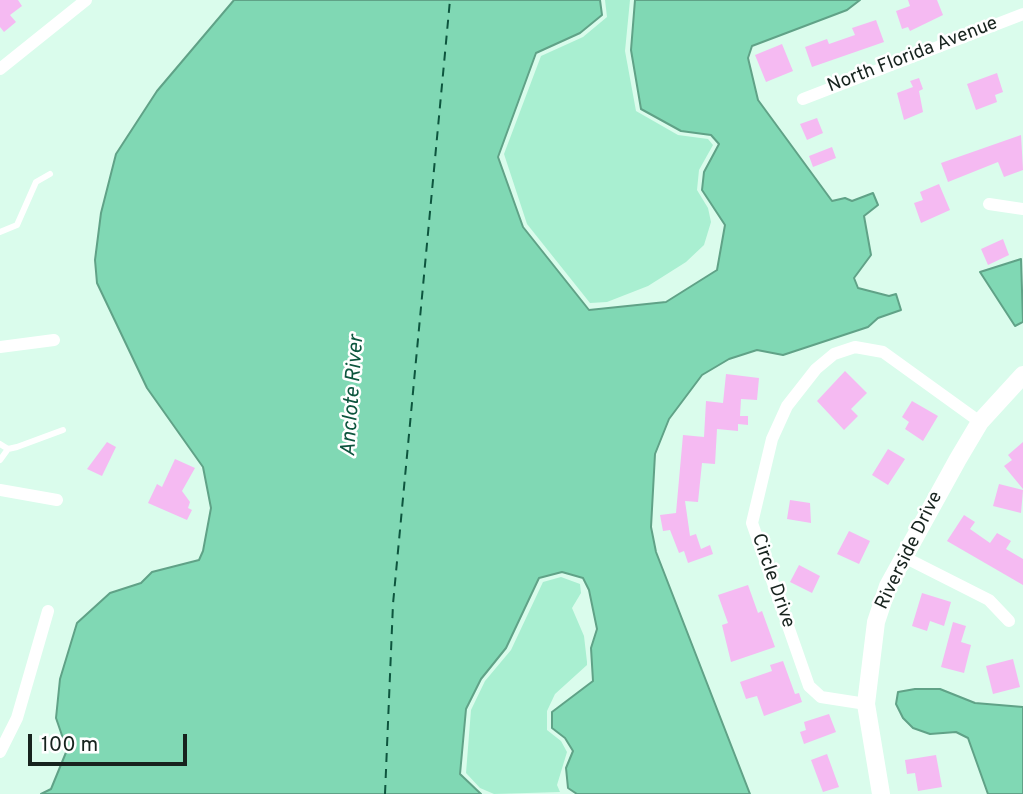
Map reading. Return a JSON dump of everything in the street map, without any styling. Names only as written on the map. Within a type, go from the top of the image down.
[{"type":"street","points":[[0,69],[86,0]]},
{"type":"street","name":"North Florida Avenue","points":[[803,99],[1023,13]]},
{"type":"street","points":[[989,204],[1023,209]]},
{"type":"street","points":[[0,347],[54,340]]},
{"type":"street","name":"Circle Drive","points":[[866,704],[821,697],[809,686],[752,523],[772,439],[787,406],[816,369],[834,354],[855,347],[883,352],[980,422]]},
{"type":"street","name":"Riverside Drive","points":[[881,794],[866,704],[876,622],[904,556],[980,422],[1023,375]]},
{"type":"street","points":[[0,490],[57,500]]},
{"type":"street","points":[[904,556],[989,600],[1009,621]]},
{"type":"street","points":[[0,752],[17,718],[48,611]]},
{"type":"lane","points":[[0,232],[17,225],[36,182],[50,174]]},
{"type":"lane","points":[[0,460],[8,449],[63,429]]},
{"type":"lane","points":[[0,444],[8,449]]},
{"type":"shaded area","points":[[605,0],[630,0],[625,51],[636,111],[678,135],[708,139],[713,145],[699,170],[697,190],[708,208],[711,222],[704,245],[686,262],[648,286],[607,302],[590,303],[527,224],[504,154],[541,56],[583,37],[607,17]]},
{"type":"shaded area","points":[[561,577],[580,584],[581,593],[572,608],[584,636],[587,665],[555,694],[547,711],[547,730],[561,741],[567,752],[557,785],[560,792],[494,794],[480,788],[466,773],[471,710],[485,681],[511,650],[543,582]]},
{"type":"water","name":"Anclote River","points":[[234,0],[600,0],[602,15],[580,33],[536,53],[498,157],[523,227],[589,310],[666,302],[717,270],[725,225],[702,190],[704,172],[719,144],[711,135],[681,131],[641,109],[631,50],[635,0],[860,0],[847,10],[752,46],[748,58],[758,100],[832,201],[845,198],[852,201],[873,193],[878,205],[864,216],[871,255],[854,278],[858,288],[889,296],[896,294],[901,310],[878,318],[868,327],[783,355],[757,350],[729,359],[702,375],[669,419],[655,454],[651,527],[656,552],[750,794],[577,794],[568,788],[566,768],[573,751],[565,738],[552,728],[552,712],[593,681],[591,648],[597,629],[589,590],[583,578],[562,572],[539,578],[506,648],[481,679],[466,709],[460,774],[481,794],[41,794],[51,789],[67,750],[56,718],[60,679],[77,623],[110,593],[141,583],[152,572],[199,560],[203,551],[211,508],[203,467],[147,388],[97,283],[95,260],[101,213],[116,154],[157,91]]},
{"type":"water","points":[[1021,259],[1023,322],[1015,326],[980,272]]},
{"type":"water","points":[[940,689],[975,703],[1023,707],[1023,794],[988,794],[968,738],[956,732],[930,734],[913,728],[903,718],[896,704],[898,692]]},
{"type":"building","points":[[0,0],[18,0],[22,6],[10,15],[16,22],[4,32],[0,27]]},
{"type":"building","points":[[908,0],[937,0],[943,15],[910,31],[908,27],[902,29],[896,11],[910,6]]},
{"type":"building","points":[[876,20],[884,42],[812,67],[805,47],[827,39],[829,44],[855,35],[852,28]]},
{"type":"building","points":[[782,44],[793,71],[766,82],[755,55]]},
{"type":"building","points":[[997,73],[1003,92],[995,95],[997,102],[976,110],[967,84]]},
{"type":"building","points":[[919,78],[923,89],[919,91],[923,112],[904,120],[897,93],[913,87],[910,81]]},
{"type":"building","points":[[817,118],[823,133],[807,140],[800,124]]},
{"type":"building","points":[[1021,135],[1023,170],[1004,177],[998,162],[948,182],[941,163]]},
{"type":"building","points":[[832,147],[836,158],[813,167],[809,156]]},
{"type":"building","points":[[939,184],[950,210],[921,223],[914,203],[923,200],[920,192]]},
{"type":"building","points":[[1003,239],[1009,255],[988,265],[981,249]]},
{"type":"building","points":[[845,371],[867,393],[851,409],[858,416],[844,430],[817,401]]},
{"type":"building","points":[[726,374],[759,378],[757,400],[741,399],[740,416],[748,416],[748,425],[738,424],[738,431],[717,429],[715,464],[702,463],[698,502],[685,501],[690,536],[696,534],[701,549],[710,545],[713,554],[688,563],[684,551],[679,553],[670,530],[663,531],[660,515],[676,513],[683,435],[704,437],[706,401],[723,403]]},
{"type":"building","points":[[912,401],[938,416],[923,441],[905,429],[909,422],[902,417]]},
{"type":"building","points":[[107,442],[116,447],[102,476],[87,469]]},
{"type":"building","points":[[1023,442],[1023,489],[1004,466],[1012,460],[1008,455]]},
{"type":"building","points":[[888,449],[905,459],[888,485],[872,475]]},
{"type":"building","points":[[175,459],[195,468],[182,491],[190,502],[188,508],[192,510],[187,520],[148,503],[157,484],[162,487]]},
{"type":"building","points":[[999,484],[1023,490],[1021,513],[993,506]]},
{"type":"building","points":[[790,500],[810,503],[811,523],[787,519]]},
{"type":"building","points":[[964,515],[975,522],[970,529],[990,543],[997,533],[1011,541],[1006,549],[1023,559],[1023,585],[947,541]]},
{"type":"building","points":[[849,531],[870,541],[859,564],[837,554]]},
{"type":"building","points":[[799,565],[820,576],[812,593],[790,582]]},
{"type":"building","points":[[748,585],[758,613],[762,611],[775,647],[731,662],[722,625],[728,623],[718,595]]},
{"type":"building","points":[[922,593],[951,602],[944,626],[930,621],[927,631],[912,626]]},
{"type":"building","points":[[953,622],[966,626],[961,642],[971,645],[964,673],[941,667]]},
{"type":"building","points":[[1013,659],[1020,687],[993,694],[986,666]]},
{"type":"building","points":[[783,661],[795,694],[799,693],[802,702],[764,716],[757,696],[746,699],[740,682],[772,671],[770,665]]},
{"type":"building","points":[[829,714],[836,732],[804,744],[800,732],[806,730],[804,722]]},
{"type":"building","points":[[827,754],[839,787],[823,792],[811,760]]},
{"type":"building","points":[[936,755],[942,787],[918,791],[915,773],[907,774],[905,760]]},
{"type":"ferry route","points":[[385,794],[393,604],[450,0]]}]
